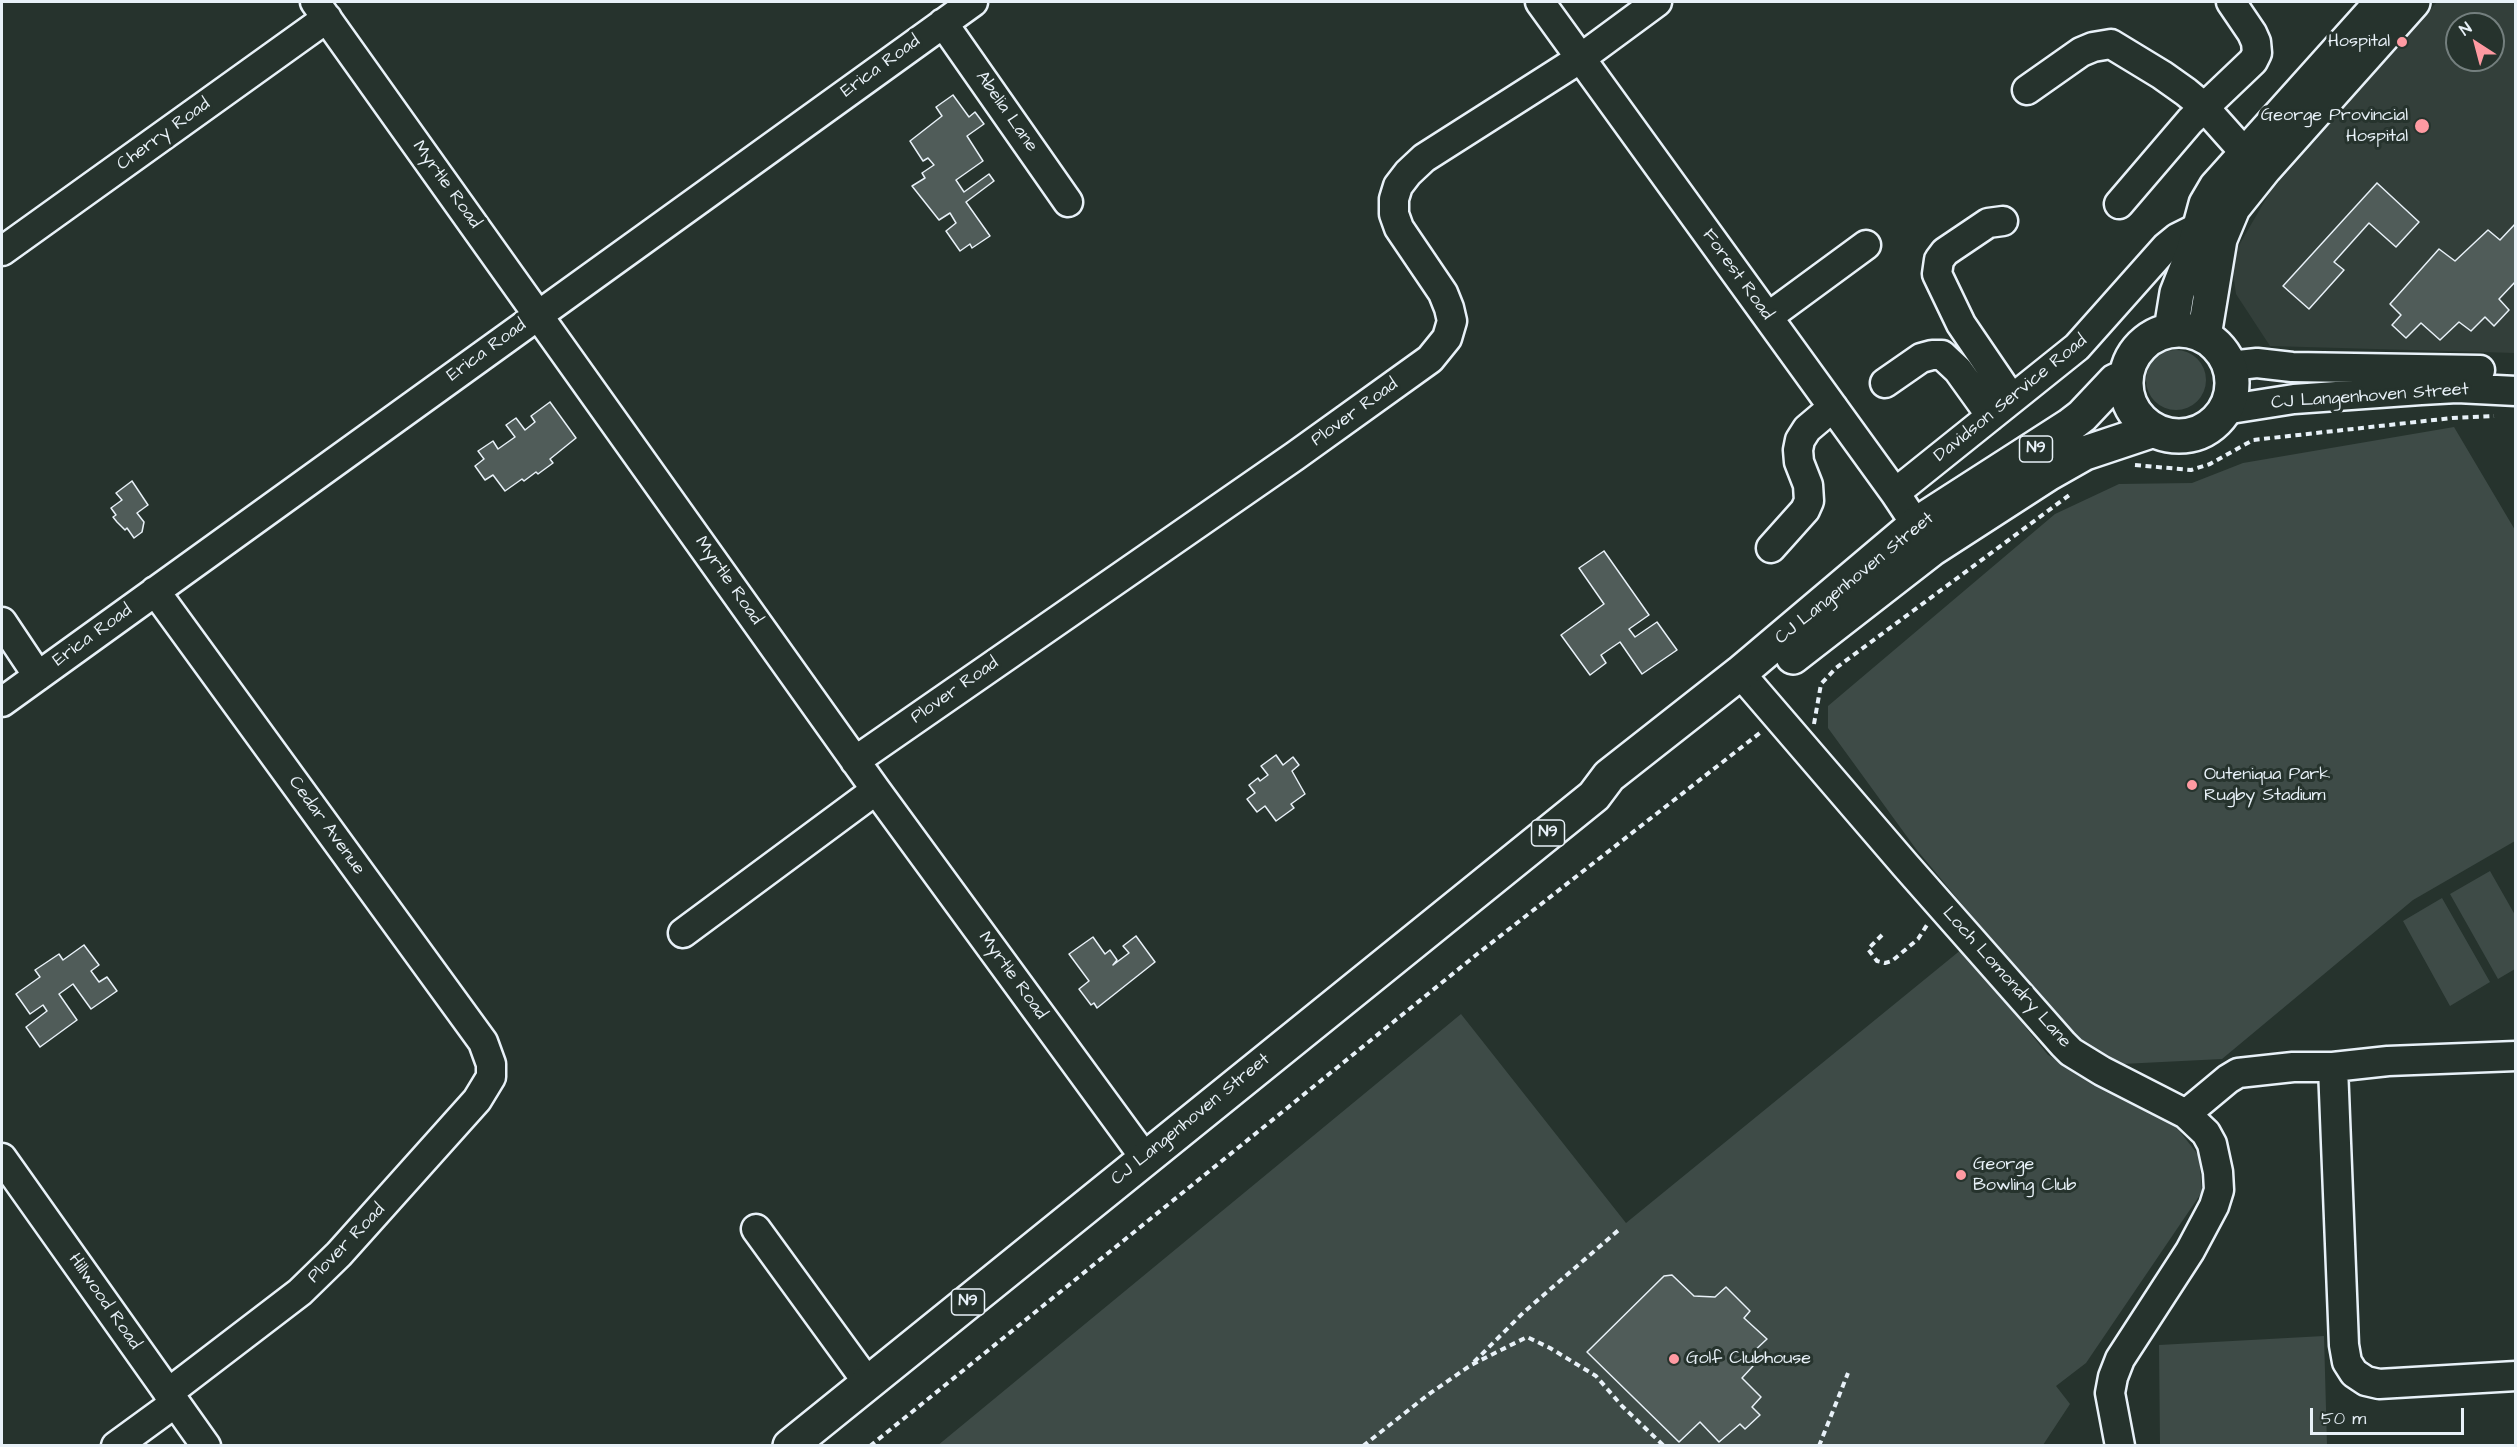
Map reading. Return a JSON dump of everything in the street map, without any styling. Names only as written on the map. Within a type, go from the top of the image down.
[{"type":"highway","points":[[2224,410],[2232,389],[2229,366],[2217,345],[2193,331],[2172,330],[2177,293],[2193,252],[2206,204],[2245,153],[2382,2]]},
{"type":"highway","points":[[2204,336],[2220,239],[2233,208],[2265,168],[2413,2]]},
{"type":"highway","name":"N9","points":[[2126,376],[2128,367],[2138,349],[2153,336],[2172,330]]},
{"type":"highway","points":[[2126,376],[2126,393],[2131,408],[2154,430]]},
{"type":"highway","name":"CJ Langenhoven Street","points":[[790,1446],[1594,796],[1609,793],[1669,753],[1746,681],[1924,537],[2082,416],[2115,381],[2126,376]]},
{"type":"highway","name":"N9","points":[[2154,430],[2173,436],[2193,434],[2211,425],[2224,410]]},
{"type":"highway","name":"CJ Langenhoven Street","points":[[1924,537],[2075,458],[2154,430]]},
{"type":"street","name":"Erica Road","points":[[2,702],[973,2]]},
{"type":"street","name":"Forest Road","points":[[1540,2],[1895,493],[1924,537]]},
{"type":"street","name":"Plover Road","points":[[855,761],[1430,359],[1447,338],[1452,321],[1443,294],[1399,228],[1394,214],[1394,199],[1398,186],[1424,158],[1581,58],[1657,2]]},
{"type":"street","points":[[2119,204],[2204,107],[2247,68],[2257,53],[2252,33],[2230,2]]},
{"type":"street","name":"Cherry Road","points":[[2,251],[321,10]]},
{"type":"street","name":"Myrtle Road","points":[[321,10],[855,761],[1145,1158]]},
{"type":"street","name":"Abelia Lane","points":[[943,23],[1068,202]]},
{"type":"street","points":[[2027,90],[2082,52],[2093,47],[2111,44],[2162,75],[2204,107],[2245,153]]},
{"type":"street","points":[[2002,408],[1937,274],[1939,260],[1945,252],[1988,223],[2003,221]]},
{"type":"street","name":"Davidson Service Road","points":[[1895,493],[2084,340],[2166,247],[2177,238],[2199,227]]},
{"type":"street","points":[[1768,317],[1866,245]]},
{"type":"street","points":[[1884,383],[1921,358],[1942,355],[2002,408]]},
{"type":"street","name":"CJ Langenhoven Street","points":[[2229,366],[2258,363],[2292,367],[2420,368],[2516,372]]},
{"type":"street","points":[[2457,388],[2475,398],[2506,409]]},
{"type":"street","name":"CJ Langenhoven Street","points":[[2224,410],[2294,399],[2457,388],[2516,391]]},
{"type":"street","points":[[1771,548],[1805,510],[1809,501],[1810,493],[1799,462],[1800,440],[1807,429],[1833,407]]},
{"type":"street","name":"Cedar Avenue","points":[[155,591],[483,1042],[491,1064]]},
{"type":"street","points":[[2,622],[38,676]]},
{"type":"street","name":"Loch Lomondry Lane","points":[[1746,681],[2071,1052],[2186,1114],[2206,1133],[2212,1144],[2219,1190],[2214,1206],[2195,1243],[2120,1359],[2110,1393],[2120,1446]]},
{"type":"street","points":[[683,933],[876,790]]},
{"type":"street","points":[[2186,1114],[2238,1073],[2293,1067],[2333,1067],[2516,1056]]},
{"type":"street","name":"Plover Road","points":[[116,1446],[300,1292],[339,1254],[477,1100],[491,1077],[491,1064]]},
{"type":"street","points":[[2333,1067],[2344,1345],[2347,1362],[2354,1373],[2366,1381],[2379,1384],[2516,1376]]},
{"type":"street","name":"Hillwood Road","points":[[2,1158],[206,1446]]},
{"type":"street","points":[[756,1229],[868,1383]]},
{"type":"path","points":[[2131,466],[2191,470],[2210,465],[2253,440],[2452,418],[2506,409]]},
{"type":"path","points":[[1813,730],[1821,684],[1836,668],[2074,492]]},
{"type":"path","points":[[870,1446],[1476,955],[1764,730]]},
{"type":"path","points":[[1882,935],[1868,949],[1876,961],[1885,963],[1892,961],[1918,939],[1926,929],[1928,920]]},
{"type":"path","points":[[1471,1365],[1524,1311],[1622,1228]]},
{"type":"path","points":[[1363,1446],[1429,1394],[1471,1365],[1527,1337],[1550,1348],[1596,1377],[1622,1406],[1664,1446]]},
{"type":"path","points":[[1819,1446],[1848,1373]]},
{"type":"shaded area","name":"George Provincial Hospital","points":[[2437,2],[2515,2],[2515,353],[2270,346],[2236,294],[2231,259],[2270,192]]},
{"type":"shaded area","points":[[2170,350],[2182,350],[2198,358],[2204,368],[2206,380],[2204,392],[2198,402],[2182,410],[2170,410],[2154,402],[2146,386],[2146,374],[2154,358]]},
{"type":"shaded area","name":"Outeniqua Park Rugby Stadium","points":[[2454,427],[2515,530],[2515,841],[2413,900],[2222,1059],[2122,1064],[2080,1041],[2041,999],[1916,849],[1828,728],[1828,706],[2055,514],[2119,484],[2192,483],[2243,463]]},
{"type":"shaded area","points":[[2490,871],[2515,915],[2515,969],[2498,979],[2450,894]]},
{"type":"shaded area","points":[[2442,898],[2490,982],[2450,1006],[2403,921]]},
{"type":"shaded area","points":[[1962,949],[2048,1055],[2174,1124],[2199,1156],[2202,1192],[2086,1363],[2056,1386],[2070,1404],[2043,1445],[937,1446],[1461,1014],[1626,1223]]},
{"type":"shaded area","points":[[2324,1336],[2327,1445],[2160,1445],[2159,1345]]},
{"type":"building","points":[[953,95],[969,117],[975,112],[984,124],[967,136],[983,161],[956,180],[964,192],[989,174],[994,181],[966,202],[990,236],[972,248],[970,244],[960,251],[946,231],[956,223],[950,213],[939,220],[912,186],[925,178],[922,173],[934,165],[928,158],[923,161],[910,141],[942,116],[936,107]]},
{"type":"building","points":[[2377,183],[2419,222],[2396,247],[2369,223],[2334,262],[2344,270],[2309,309],[2283,286]]},
{"type":"building","points":[[2516,223],[2516,281],[2499,299],[2509,310],[2494,326],[2485,317],[2471,331],[2459,322],[2440,340],[2421,323],[2406,338],[2392,325],[2401,315],[2390,304],[2439,249],[2455,261],[2488,230],[2500,240]]},
{"type":"building","points":[[550,402],[576,438],[550,459],[553,463],[538,474],[536,472],[524,481],[522,479],[505,491],[493,475],[485,480],[475,466],[484,459],[478,451],[493,441],[498,449],[515,437],[506,425],[516,418],[525,430],[535,422],[531,416]]},
{"type":"building","points":[[132,481],[148,505],[137,513],[144,522],[142,532],[134,538],[127,528],[125,530],[113,517],[116,515],[111,508],[122,500],[116,493]]},
{"type":"building","points":[[1604,551],[1649,615],[1629,629],[1635,637],[1657,622],[1677,650],[1642,674],[1620,642],[1601,655],[1606,663],[1590,675],[1561,635],[1604,604],[1579,568]]},
{"type":"building","points":[[1276,755],[1283,765],[1293,757],[1299,765],[1292,771],[1305,794],[1291,804],[1294,808],[1276,821],[1265,806],[1257,812],[1247,799],[1255,793],[1249,785],[1258,778],[1260,781],[1268,775],[1261,766]]},
{"type":"building","points":[[1136,936],[1155,962],[1097,1008],[1094,1003],[1091,1005],[1079,989],[1089,981],[1069,954],[1093,937],[1105,954],[1110,950],[1117,960],[1113,965],[1129,953],[1123,946]]},
{"type":"building","points":[[84,945],[99,965],[91,971],[99,982],[107,977],[117,991],[91,1009],[73,984],[59,994],[77,1020],[40,1047],[26,1027],[47,1011],[43,1005],[30,1014],[16,994],[40,977],[35,970],[59,954],[63,960]]},
{"type":"building","name":"Golf Clubhouse","points":[[1672,1275],[1694,1296],[1715,1297],[1726,1287],[1750,1311],[1744,1318],[1767,1339],[1752,1353],[1753,1366],[1742,1378],[1761,1397],[1752,1407],[1760,1415],[1745,1429],[1740,1424],[1719,1442],[1700,1422],[1679,1442],[1587,1352],[1664,1276]]},
{"type":"place","name":"Hospital","points":[[2402,42]]},
{"type":"place","name":"George Provincial Hospital","points":[[2422,126]]},
{"type":"place","name":"Outeniqua Park Rugby Stadium","points":[[2192,785]]},
{"type":"place","name":"George Bowling Club","points":[[1961,1175]]},
{"type":"place","name":"Golf Clubhouse","points":[[1674,1359]]}]
